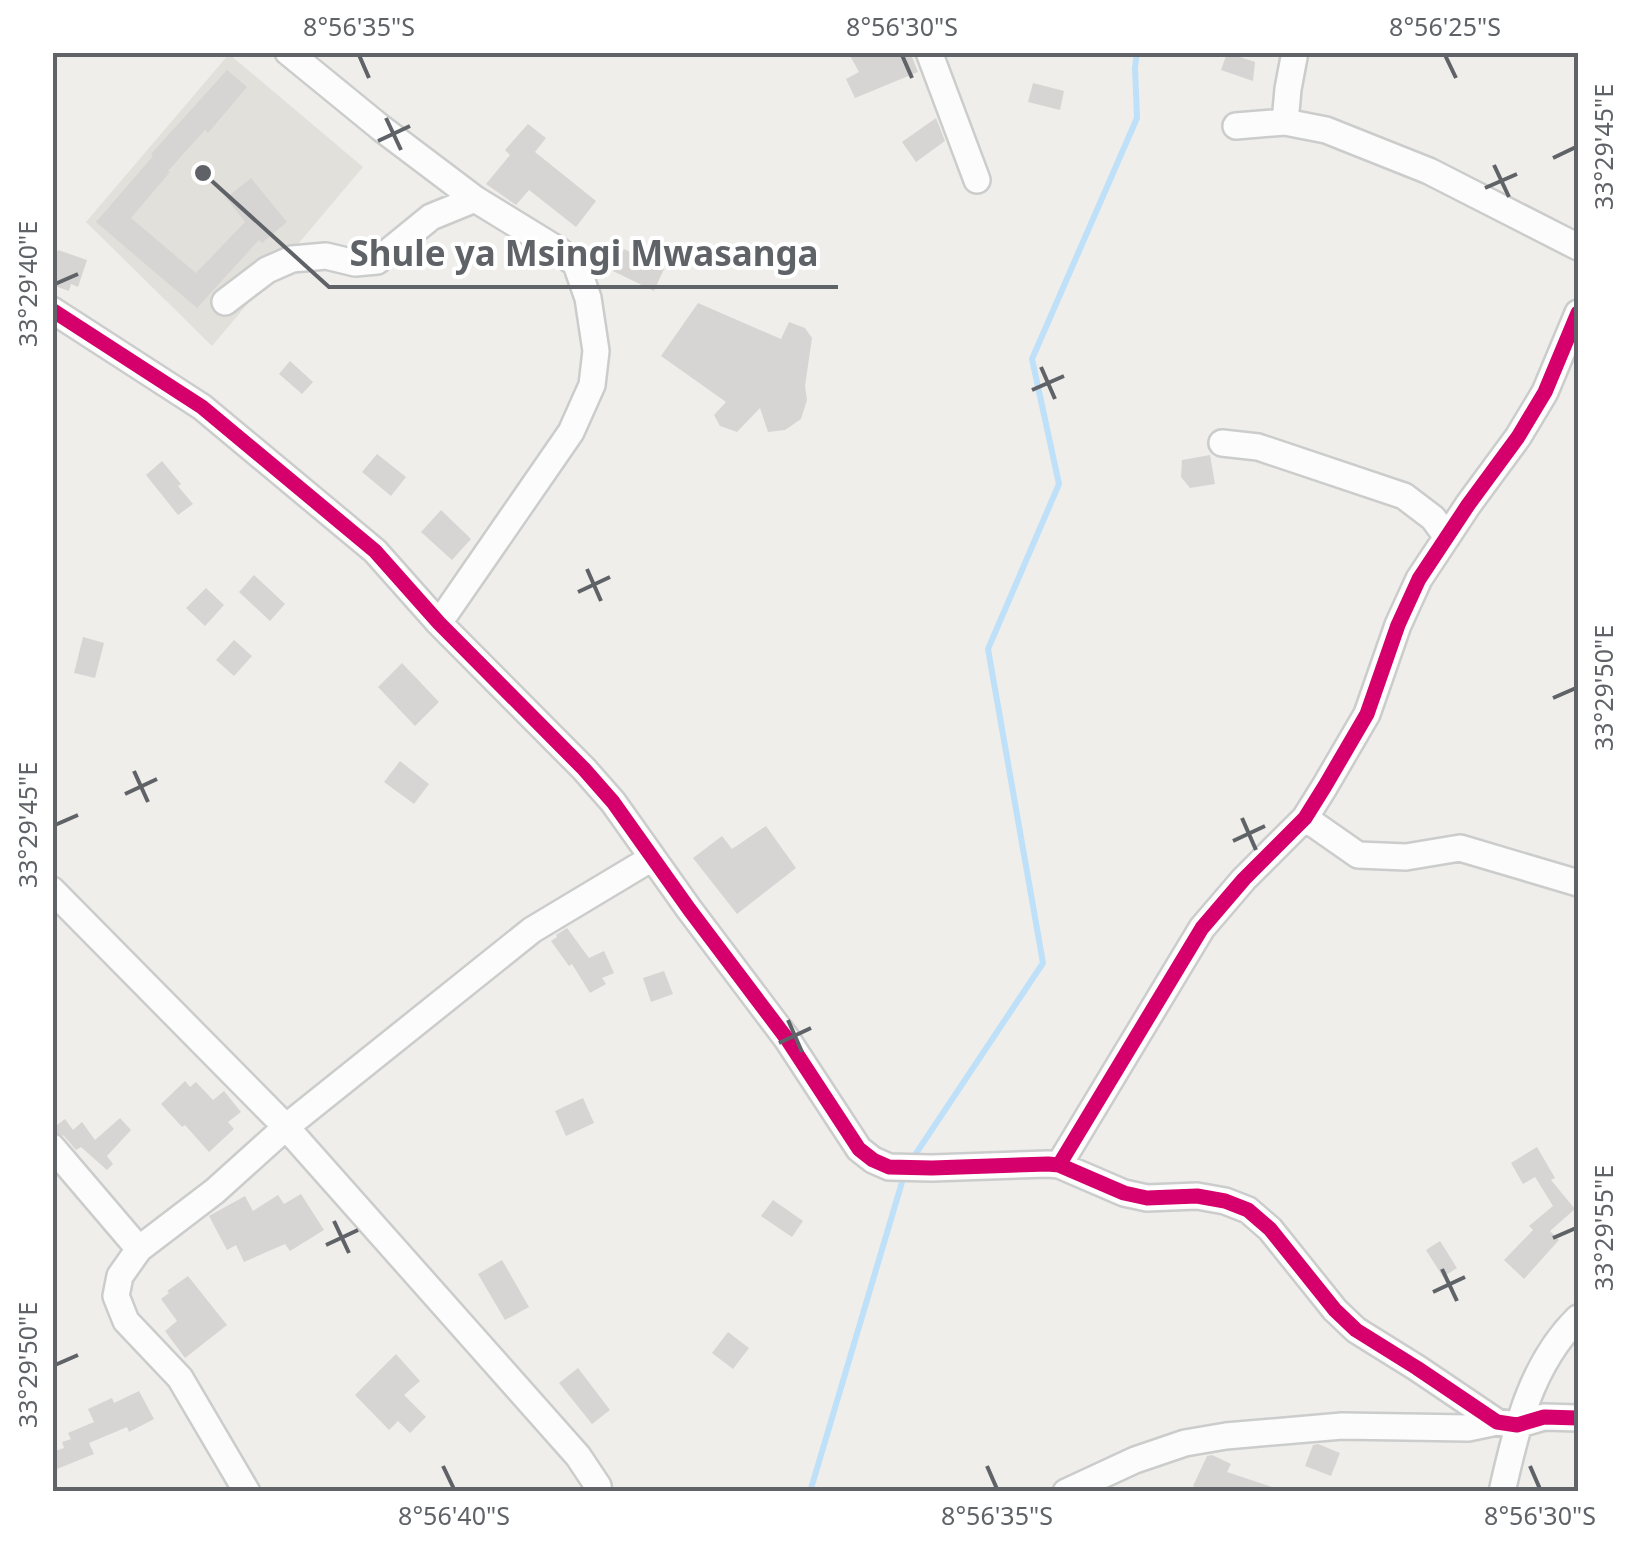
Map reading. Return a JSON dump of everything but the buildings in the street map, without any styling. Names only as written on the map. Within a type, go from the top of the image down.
[{"type":"street","points":[[288,52],[475,199],[576,264],[588,298],[596,351],[592,386],[571,432],[439,623]]},
{"type":"street","points":[[1285,122],[1296,52]]},
{"type":"street","points":[[930,53],[976,180]]},
{"type":"street","points":[[1236,126],[1285,122],[1326,130],[1429,171],[1578,247]]},
{"type":"street","points":[[225,302],[267,270],[292,259],[326,256],[355,263],[377,260],[432,217],[475,199]]},
{"type":"street","points":[[52,310],[202,407],[376,551],[439,623],[613,802],[787,1039],[859,1149],[873,1160],[888,1166],[932,1168],[1059,1165],[1135,1196],[1197,1196],[1248,1210],[1270,1229],[1335,1310],[1356,1330],[1507,1423]]},
{"type":"street","points":[[1059,1165],[1202,928],[1305,818],[1366,714],[1419,579],[1518,438],[1564,352],[1578,313]]},
{"type":"street","points":[[1222,443],[1258,448],[1404,496],[1433,518],[1447,537]]},
{"type":"street","points":[[1305,818],[1358,855],[1406,857],[1460,848],[1578,883]]},
{"type":"street","points":[[247,1492],[180,1378],[126,1321],[116,1296],[120,1276],[138,1249],[215,1191],[286,1127],[532,930],[652,858]]},
{"type":"street","points":[[52,890],[286,1127],[578,1456],[600,1492]]},
{"type":"street","points":[[52,1147],[138,1249]]},
{"type":"street","points":[[1502,1492],[1507,1423],[1550,1354],[1578,1318]]},
{"type":"street","points":[[1066,1492],[1135,1460],[1199,1440],[1342,1426],[1468,1428],[1544,1417],[1578,1418]]},
{"type":"shaded area","points":[[229,54],[363,167],[212,346],[86,222]]},
{"type":"waterway","points":[[911,1161],[1043,963],[988,649],[1059,484],[1032,359],[1137,118],[1137,52]]},
{"type":"waterway","points":[[810,1492],[905,1172]]},
{"type":"cycle path","points":[[52,310],[202,407],[375,551],[439,623],[613,802],[787,1039],[859,1149],[873,1160],[889,1167],[1059,1165],[1124,1193],[1147,1198],[1197,1196],[1225,1201],[1248,1210],[1270,1229],[1335,1310],[1356,1330],[1497,1422],[1517,1425],[1544,1417],[1578,1418]]},
{"type":"cycle path","points":[[1059,1165],[1202,928],[1305,818],[1325,786],[1367,714],[1398,625],[1419,579],[1545,392],[1578,313]]},
{"type":"place","name":"Shule ya Msingi Mwasanga","points":[[203,173]]}]
